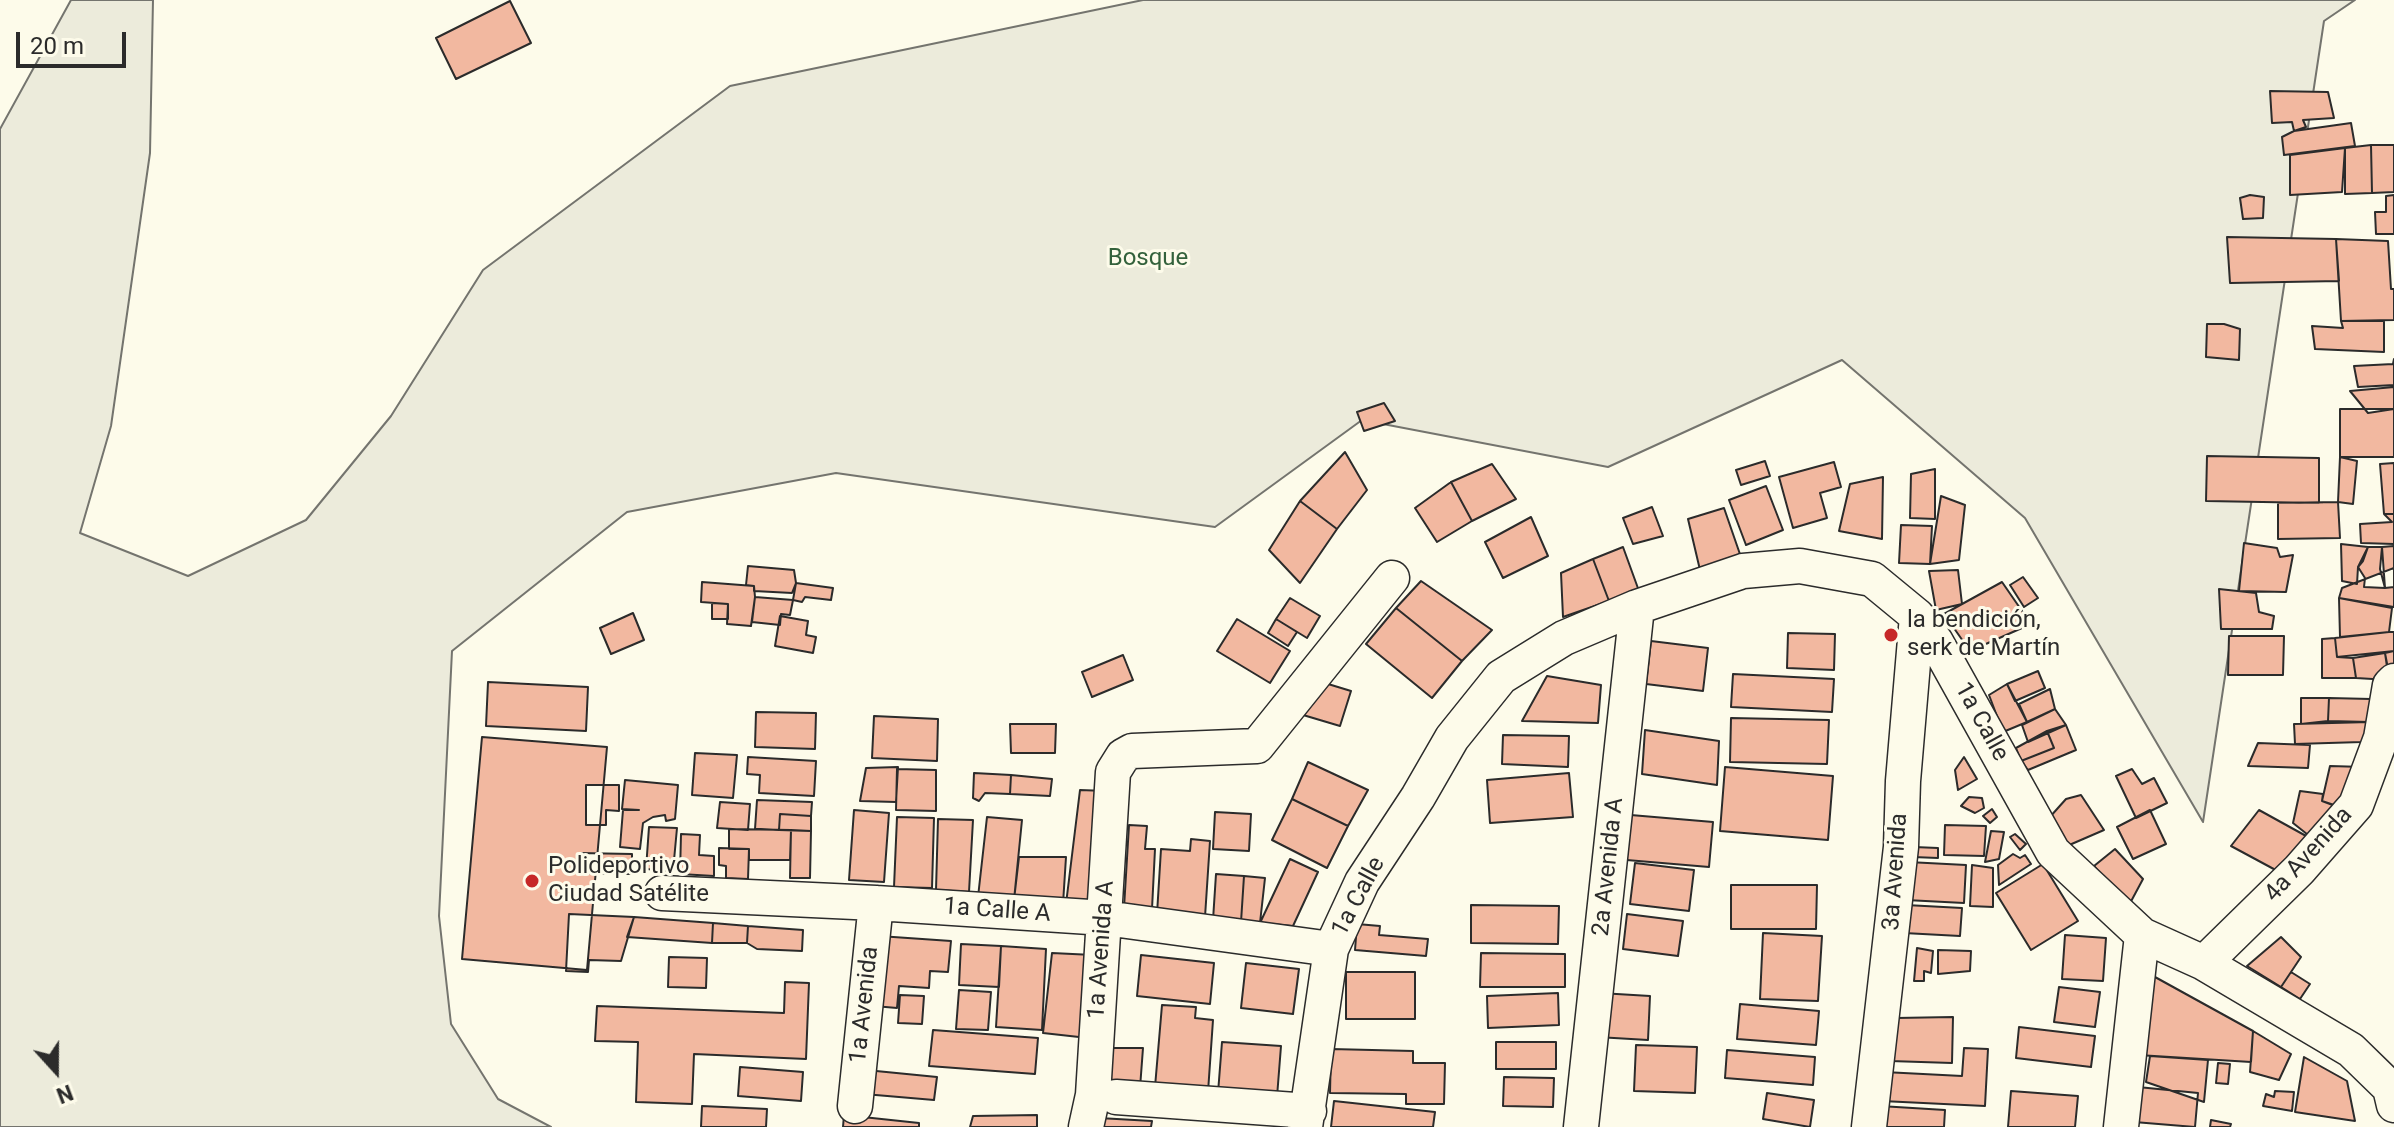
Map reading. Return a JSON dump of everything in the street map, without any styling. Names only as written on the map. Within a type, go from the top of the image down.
[{"type":"street","name":"1a Calle","points":[[1331,949],[1362,882],[1418,797],[1452,738],[1501,677],[1564,638],[1637,607],[1743,571],[1800,566],[1872,579],[1917,616],[1936,642],[2053,852],[2142,935],[2204,963],[2351,1050],[2392,1096]]},
{"type":"street","name":"1a Avenida A","points":[[1086,1127],[1093,1095],[1113,772],[1123,756],[1132,751],[1257,746],[1392,578]]},
{"type":"street","name":"2a Avenida A","points":[[1581,1127],[1637,607]]},
{"type":"street","name":"3a Avenida","points":[[1869,1127],[1901,847],[1903,781],[1917,616]]},
{"type":"street","name":"4a Avenida","points":[[2204,963],[2299,870],[2356,805],[2381,738],[2390,685],[2394,681]]},
{"type":"street","name":"1a Calle A","points":[[662,893],[1105,918],[1331,949]]},
{"type":"street","name":"1a Avenida","points":[[855,1106],[876,903]]},
{"type":"street","points":[[2121,1127],[2142,935]]},
{"type":"street","points":[[1116,1097],[1307,1119],[1331,949]]},
{"type":"green space","name":"Bosque","points":[[71,0],[153,0],[150,153],[111,426],[80,533],[188,576],[306,520],[391,416],[483,270],[730,86],[1143,0],[2355,0],[2324,21],[2203,822],[2025,518],[1842,360],[1608,467],[1362,420],[1215,527],[836,473],[627,512],[452,651],[439,916],[451,1024],[498,1099],[551,1127],[0,1127],[0,129]]},
{"type":"building","points":[[510,1],[531,43],[456,79],[436,38]]},
{"type":"building","points":[[2270,91],[2328,92],[2334,118],[2303,120],[2306,127],[2294,131],[2292,122],[2272,123]]},
{"type":"building","points":[[2351,123],[2355,146],[2284,155],[2282,137],[2294,131]]},
{"type":"building","points":[[2371,145],[2372,193],[2345,194],[2345,148]]},
{"type":"building","points":[[2371,145],[2394,145],[2394,192],[2372,193]]},
{"type":"building","points":[[2345,148],[2342,192],[2290,195],[2290,155]]},
{"type":"building","points":[[2250,195],[2264,197],[2263,218],[2243,219],[2240,198]]},
{"type":"building","points":[[2394,195],[2394,234],[2376,234],[2375,212],[2386,212],[2386,196]]},
{"type":"building","points":[[2227,237],[2336,239],[2339,281],[2230,283]]},
{"type":"building","points":[[2336,239],[2388,241],[2394,320],[2341,321]]},
{"type":"building","points":[[2341,321],[2384,321],[2384,352],[2315,349],[2312,326],[2343,328]]},
{"type":"building","points":[[2207,324],[2224,324],[2240,329],[2239,360],[2206,357]]},
{"type":"building","points":[[2394,359],[2394,385],[2358,387],[2354,366],[2393,364]]},
{"type":"building","points":[[2394,387],[2394,409],[2368,413],[2350,391]]},
{"type":"building","points":[[1384,403],[1395,421],[1364,431],[1357,412]]},
{"type":"building","points":[[2340,409],[2394,409],[2394,457],[2340,457]]},
{"type":"building","points":[[1345,452],[1367,490],[1337,529],[1300,501]]},
{"type":"building","points":[[2207,456],[2319,458],[2319,503],[2206,501]]},
{"type":"building","points":[[2340,457],[2357,461],[2353,504],[2338,502]]},
{"type":"building","points":[[1765,461],[1770,476],[1741,485],[1736,470]]},
{"type":"building","points":[[1834,462],[1841,487],[1820,493],[1827,518],[1793,528],[1779,477]]},
{"type":"building","points":[[2394,463],[2394,514],[2384,514],[2380,464]]},
{"type":"building","points":[[1492,464],[1516,499],[1472,521],[1451,482]]},
{"type":"building","points":[[1935,469],[1935,519],[1910,518],[1911,474]]},
{"type":"building","points":[[1883,477],[1882,539],[1839,531],[1850,484]]},
{"type":"building","points":[[1451,482],[1472,521],[1437,542],[1415,508]]},
{"type":"building","points":[[1766,486],[1783,530],[1746,545],[1729,500]]},
{"type":"building","points":[[1941,496],[1965,505],[1959,560],[1930,564]]},
{"type":"building","points":[[1300,501],[1337,529],[1300,583],[1269,550]]},
{"type":"building","points":[[2338,502],[2340,538],[2278,539],[2278,503]]},
{"type":"building","points":[[1652,507],[1663,536],[1633,544],[1623,518]]},
{"type":"building","points":[[1724,508],[1742,560],[1700,570],[1688,519]]},
{"type":"building","points":[[2384,514],[2394,514],[2394,544],[2361,543],[2360,524],[2392,522]]},
{"type":"building","points":[[1531,517],[1548,556],[1503,578],[1485,542]]},
{"type":"building","points":[[1901,525],[1932,526],[1930,564],[1899,563]]},
{"type":"building","points":[[2244,543],[2277,548],[2280,557],[2293,555],[2286,592],[2239,591]]},
{"type":"building","points":[[2341,544],[2368,547],[2358,567],[2357,584],[2342,581]]},
{"type":"building","points":[[2394,546],[2394,587],[2385,588],[2382,547]]},
{"type":"building","points":[[1623,547],[1639,591],[1609,601],[1593,559]]},
{"type":"building","points":[[2368,547],[2382,547],[2380,569],[2385,588],[2364,587],[2365,578],[2358,567]]},
{"type":"building","points":[[1593,559],[1609,601],[1563,617],[1561,573]]},
{"type":"building","points":[[748,566],[794,570],[796,583],[792,593],[754,591],[754,586],[746,585]]},
{"type":"building","points":[[2394,568],[2394,607],[2339,598],[2342,588]]},
{"type":"building","points":[[1958,570],[1962,604],[1936,610],[1929,571]]},
{"type":"building","points":[[2023,577],[2038,598],[2024,607],[2010,585]]},
{"type":"building","points":[[1421,581],[1492,630],[1462,661],[1396,608]]},
{"type":"building","points":[[702,582],[754,586],[751,626],[727,624],[728,604],[701,602]]},
{"type":"building","points":[[2002,582],[2031,624],[1970,651],[1944,614]]},
{"type":"building","points":[[796,583],[833,588],[831,600],[805,597],[802,602],[793,600]]},
{"type":"building","points":[[2219,589],[2256,593],[2259,612],[2274,616],[2272,629],[2221,629]]},
{"type":"building","points":[[755,597],[793,600],[790,615],[781,614],[780,625],[752,622]]},
{"type":"building","points":[[1290,598],[1320,616],[1307,638],[1276,619]]},
{"type":"building","points":[[2339,598],[2392,608],[2389,632],[2340,637]]},
{"type":"building","points":[[712,603],[728,604],[728,619],[712,619]]},
{"type":"building","points":[[1396,608],[1462,661],[1432,698],[1366,644]]},
{"type":"building","points":[[633,613],[644,640],[611,654],[600,628]]},
{"type":"building","points":[[780,616],[808,621],[806,635],[816,637],[813,653],[775,646]]},
{"type":"building","points":[[1237,619],[1290,651],[1270,683],[1217,651]]},
{"type":"building","points":[[1276,619],[1297,632],[1288,646],[1268,633]]},
{"type":"building","points":[[2394,632],[2394,651],[2337,657],[2335,638]]},
{"type":"building","points":[[1788,633],[1835,634],[1834,670],[1787,668]]},
{"type":"building","points":[[2229,636],[2284,636],[2283,675],[2228,675]]},
{"type":"building","points":[[2335,638],[2337,657],[2353,658],[2356,678],[2322,678],[2322,639]]},
{"type":"building","points":[[1651,641],[1708,648],[1703,691],[1646,684]]},
{"type":"building","points":[[2394,651],[2394,673],[2389,674],[2385,653]]},
{"type":"building","points":[[2385,653],[2389,680],[2356,678],[2353,658]]},
{"type":"building","points":[[1123,655],[1133,680],[1092,697],[1082,672]]},
{"type":"building","points":[[2038,671],[2045,688],[2015,701],[2007,684]]},
{"type":"building","points":[[1733,674],[1834,679],[1832,712],[1731,707]]},
{"type":"building","points":[[1547,676],[1601,685],[1598,723],[1522,721]]},
{"type":"building","points":[[1315,680],[1351,691],[1340,726],[1293,712]]},
{"type":"building","points":[[488,682],[588,687],[586,731],[486,726]]},
{"type":"building","points":[[2007,684],[2027,722],[2003,732],[1989,695]]},
{"type":"building","points":[[2050,689],[2055,709],[2027,722],[2019,704]]},
{"type":"building","points":[[2301,698],[2329,698],[2328,721],[2301,724]]},
{"type":"building","points":[[2329,698],[2371,699],[2370,722],[2328,721]]},
{"type":"building","points":[[2055,709],[2066,725],[2028,742],[2022,725]]},
{"type":"building","points":[[756,712],[816,713],[815,749],[755,747]]},
{"type":"building","points":[[874,716],[938,719],[937,761],[872,758]]},
{"type":"building","points":[[1731,718],[1829,720],[1827,764],[1730,762]]},
{"type":"building","points":[[2370,722],[2362,742],[2295,744],[2294,724]]},
{"type":"building","points":[[1010,724],[1056,724],[1055,753],[1011,753]]},
{"type":"building","points":[[2066,725],[2076,750],[2028,770],[2021,761],[2054,748],[2047,731]]},
{"type":"building","points":[[1645,730],[1719,741],[1717,785],[1642,774]]},
{"type":"building","points":[[2047,731],[2054,748],[2021,761],[2016,748]]},
{"type":"building","points":[[1503,735],[1569,736],[1568,767],[1502,764]]},
{"type":"building","name":"Polideportivo Ciudad Satélite","points":[[482,737],[607,747],[587,970],[462,959]]},
{"type":"building","points":[[2258,743],[2310,745],[2308,768],[2248,766]]},
{"type":"building","points":[[695,753],[737,755],[733,798],[692,795]]},
{"type":"building","points":[[748,757],[816,761],[814,796],[759,793],[760,775],[747,774]]},
{"type":"building","points":[[1964,757],[1977,779],[1958,790],[1955,770]]},
{"type":"building","points":[[1308,762],[1368,790],[1348,826],[1292,799]]},
{"type":"building","points":[[2330,766],[2364,767],[2346,809],[2322,801]]},
{"type":"building","points":[[898,767],[896,802],[860,801],[866,768]]},
{"type":"building","points":[[1725,767],[1833,776],[1828,840],[1720,831]]},
{"type":"building","points":[[897,769],[936,770],[936,811],[896,810]]},
{"type":"building","points":[[2132,769],[2142,784],[2154,778],[2167,803],[2136,818],[2116,776]]},
{"type":"building","points":[[974,773],[1011,775],[1010,794],[985,793],[979,801],[973,798]]},
{"type":"building","points":[[1569,773],[1573,817],[1490,823],[1487,780]]},
{"type":"building","points":[[1011,775],[1052,779],[1050,796],[1010,794]]},
{"type":"building","points":[[625,780],[678,785],[675,819],[666,821],[665,815],[643,823],[640,849],[620,847],[623,810],[639,810],[622,809]]},
{"type":"building","points":[[586,785],[619,785],[619,811],[606,810],[606,825],[586,825]]},
{"type":"building","points":[[1080,790],[1106,791],[1099,909],[1066,904]]},
{"type":"building","points":[[2300,791],[2323,794],[2322,801],[2338,807],[2317,842],[2293,823]]},
{"type":"building","points":[[2081,795],[2104,830],[2067,846],[2049,818],[2066,799]]},
{"type":"building","points":[[1969,797],[1982,798],[1984,808],[1975,813],[1961,806]]},
{"type":"building","points":[[1292,799],[1348,826],[1327,868],[1272,840]]},
{"type":"building","points":[[757,800],[812,802],[811,816],[780,814],[779,830],[755,829]]},
{"type":"building","points":[[720,802],[750,804],[748,830],[717,828]]},
{"type":"building","points":[[1992,809],[1997,817],[1990,823],[1983,816]]},
{"type":"building","points":[[854,810],[889,813],[884,882],[849,880]]},
{"type":"building","points":[[2150,810],[2166,844],[2133,859],[2117,827]]},
{"type":"building","points":[[2259,810],[2317,842],[2283,874],[2231,846]]},
{"type":"building","points":[[1215,812],[1251,814],[1249,851],[1213,849]]},
{"type":"building","points":[[780,814],[811,816],[811,831],[779,830]]},
{"type":"building","points":[[1619,814],[1713,822],[1709,867],[1615,859]]},
{"type":"building","points":[[897,817],[934,818],[932,888],[894,887]]},
{"type":"building","points":[[987,817],[1022,820],[1014,900],[978,897]]},
{"type":"building","points":[[938,819],[973,820],[969,892],[936,890]]},
{"type":"building","points":[[1129,825],[1147,826],[1145,849],[1155,849],[1152,909],[1124,908]]},
{"type":"building","points":[[1945,825],[1986,826],[1984,856],[1944,855]]},
{"type":"building","points":[[649,827],[677,828],[673,871],[646,869]]},
{"type":"building","points":[[729,829],[791,830],[790,860],[749,860],[749,849],[729,849]]},
{"type":"building","points":[[791,830],[811,831],[810,878],[790,878]]},
{"type":"building","points":[[1991,831],[2004,832],[1999,859],[1985,862]]},
{"type":"building","points":[[681,834],[700,835],[699,855],[714,856],[714,876],[680,874]]},
{"type":"building","points":[[2015,834],[2026,844],[2020,850],[2010,837]]},
{"type":"building","points":[[1191,839],[1210,841],[1205,917],[1157,914],[1161,849],[1190,851]]},
{"type":"building","points":[[1914,847],[1938,848],[1938,858],[1913,857]]},
{"type":"building","points":[[719,848],[749,849],[748,879],[726,878],[726,866],[719,865]]},
{"type":"building","points":[[2115,849],[2143,879],[2128,907],[2094,866]]},
{"type":"building","points":[[579,853],[632,854],[632,874],[579,873]]},
{"type":"building","points":[[2013,854],[2020,858],[2025,855],[2031,864],[1999,885],[1998,865]]},
{"type":"building","points":[[1019,857],[1066,857],[1063,904],[1014,900]]},
{"type":"building","points":[[1290,859],[1318,872],[1293,926],[1260,923]]},
{"type":"building","points":[[1908,862],[1966,865],[1964,903],[1906,900]]},
{"type":"building","points":[[1635,863],[1694,870],[1689,911],[1630,904]]},
{"type":"building","points":[[2043,864],[2078,921],[2031,950],[1996,893]]},
{"type":"building","points":[[1972,865],[1993,868],[1993,907],[1970,906]]},
{"type":"building","points":[[1216,874],[1244,876],[1241,922],[1213,920]]},
{"type":"building","points":[[1244,876],[1265,878],[1260,923],[1241,922]]},
{"type":"building","points":[[1731,885],[1817,885],[1816,929],[1731,929]]},
{"type":"building","points":[[1471,905],[1559,906],[1558,944],[1471,943]]},
{"type":"building","points":[[1906,905],[1962,908],[1960,936],[1904,933]]},
{"type":"building","points":[[569,914],[634,917],[621,961],[589,960],[588,972],[566,971]]},
{"type":"building","points":[[1627,914],[1683,921],[1678,956],[1623,949]]},
{"type":"building","points":[[634,917],[713,923],[712,943],[627,937]]},
{"type":"building","points":[[713,923],[748,926],[747,943],[712,943]]},
{"type":"building","points":[[1357,924],[1380,926],[1379,935],[1428,939],[1426,956],[1355,950]]},
{"type":"building","points":[[748,926],[803,930],[802,951],[757,949],[747,943]]},
{"type":"building","points":[[1763,933],[1822,936],[1818,1001],[1760,999]]},
{"type":"building","points":[[2065,935],[2106,938],[2103,981],[2062,979]]},
{"type":"building","points":[[879,936],[951,941],[948,972],[930,971],[929,988],[899,986],[897,1008],[874,1006]]},
{"type":"building","points":[[2281,937],[2301,957],[2281,987],[2247,966]]},
{"type":"building","points":[[961,944],[1001,946],[999,987],[959,985]]},
{"type":"building","points":[[1001,946],[1046,949],[1042,1030],[996,1027]]},
{"type":"building","points":[[1917,948],[1933,951],[1931,973],[1924,971],[1924,981],[1914,981]]},
{"type":"building","points":[[1938,950],[1971,951],[1970,971],[1938,974]]},
{"type":"building","points":[[1052,953],[1093,955],[1088,1038],[1043,1033]]},
{"type":"building","points":[[1481,953],[1565,954],[1565,987],[1480,987]]},
{"type":"building","points":[[1141,955],[1214,963],[1210,1004],[1137,996]]},
{"type":"building","points":[[669,957],[707,958],[706,988],[668,987]]},
{"type":"building","points":[[1246,963],[1299,969],[1293,1014],[1241,1008]]},
{"type":"building","points":[[1346,972],[1415,972],[1415,1019],[1346,1019]]},
{"type":"building","points":[[2291,972],[2310,984],[2300,999],[2281,987]]},
{"type":"building","points":[[2155,977],[2253,1031],[2251,1062],[2138,1055],[2139,989]]},
{"type":"building","points":[[785,982],[809,983],[806,1059],[694,1054],[692,1104],[636,1102],[638,1042],[595,1041],[597,1006],[784,1013]]},
{"type":"building","points":[[2059,987],[2100,992],[2095,1027],[2054,1022]]},
{"type":"building","points":[[959,990],[991,992],[988,1030],[956,1029]]},
{"type":"building","points":[[1558,993],[1559,1025],[1488,1028],[1487,996]]},
{"type":"building","points":[[1600,993],[1650,996],[1648,1040],[1597,1037]]},
{"type":"building","points":[[900,995],[924,996],[922,1024],[898,1023]]},
{"type":"building","points":[[1740,1004],[1819,1011],[1816,1045],[1737,1039]]},
{"type":"building","points":[[1162,1005],[1196,1007],[1195,1018],[1213,1020],[1208,1092],[1155,1087]]},
{"type":"building","points":[[1953,1017],[1952,1063],[1890,1061],[1896,1018]]},
{"type":"building","points":[[2019,1027],[2095,1036],[2091,1067],[2016,1058]]},
{"type":"building","points":[[933,1030],[1038,1038],[1035,1074],[929,1066]]},
{"type":"building","points":[[2253,1031],[2291,1054],[2279,1080],[2250,1072]]},
{"type":"building","points":[[1222,1042],[1281,1046],[1277,1097],[1218,1093]]},
{"type":"building","points":[[1496,1042],[1556,1042],[1556,1069],[1496,1069]]},
{"type":"building","points":[[1636,1045],[1697,1047],[1695,1093],[1634,1091]]},
{"type":"building","points":[[1103,1048],[1143,1048],[1140,1088],[1101,1084]]},
{"type":"building","points":[[1964,1048],[1988,1049],[1985,1106],[1882,1101],[1884,1072],[1962,1076]]},
{"type":"building","points":[[1331,1049],[1413,1051],[1413,1063],[1445,1063],[1444,1104],[1406,1104],[1406,1094],[1330,1093]]},
{"type":"building","points":[[1727,1050],[1815,1057],[1813,1085],[1725,1078]]},
{"type":"building","points":[[2150,1056],[2208,1060],[2204,1102],[2146,1082]]},
{"type":"building","points":[[2304,1057],[2347,1081],[2355,1121],[2295,1112]]},
{"type":"building","points":[[2218,1063],[2230,1064],[2228,1084],[2216,1083]]},
{"type":"building","points":[[740,1067],[803,1072],[801,1101],[738,1096]]},
{"type":"building","points":[[866,1070],[937,1077],[934,1100],[864,1094]]},
{"type":"building","points":[[1504,1077],[1554,1078],[1553,1107],[1503,1106]]},
{"type":"building","points":[[2138,1087],[2198,1093],[2195,1127],[2134,1122]]},
{"type":"building","points":[[2011,1091],[2078,1096],[2075,1127],[2008,1127]]},
{"type":"building","points":[[2275,1091],[2294,1092],[2292,1111],[2263,1106],[2266,1094],[2274,1097]]},
{"type":"building","points":[[1767,1093],[1814,1100],[1810,1127],[1763,1119]]},
{"type":"building","points":[[1334,1101],[1435,1112],[1433,1127],[1331,1127]]},
{"type":"building","points":[[702,1106],[767,1109],[766,1127],[701,1127]]},
{"type":"building","points":[[1880,1106],[1945,1110],[1944,1127],[1879,1127]]},
{"type":"building","points":[[844,1115],[919,1123],[919,1127],[843,1127]]},
{"type":"building","points":[[1037,1115],[1037,1127],[970,1127],[973,1116]]},
{"type":"building","points":[[1099,1118],[1152,1121],[1151,1127],[1098,1127]]},
{"type":"building","points":[[2211,1120],[2231,1124],[2230,1127],[2210,1127]]},
{"type":"place","name":"la bendición, serk de Martín","points":[[1891,635]]},
{"type":"place","name":"Polideportivo Ciudad Satélite","points":[[532,881]]}]
